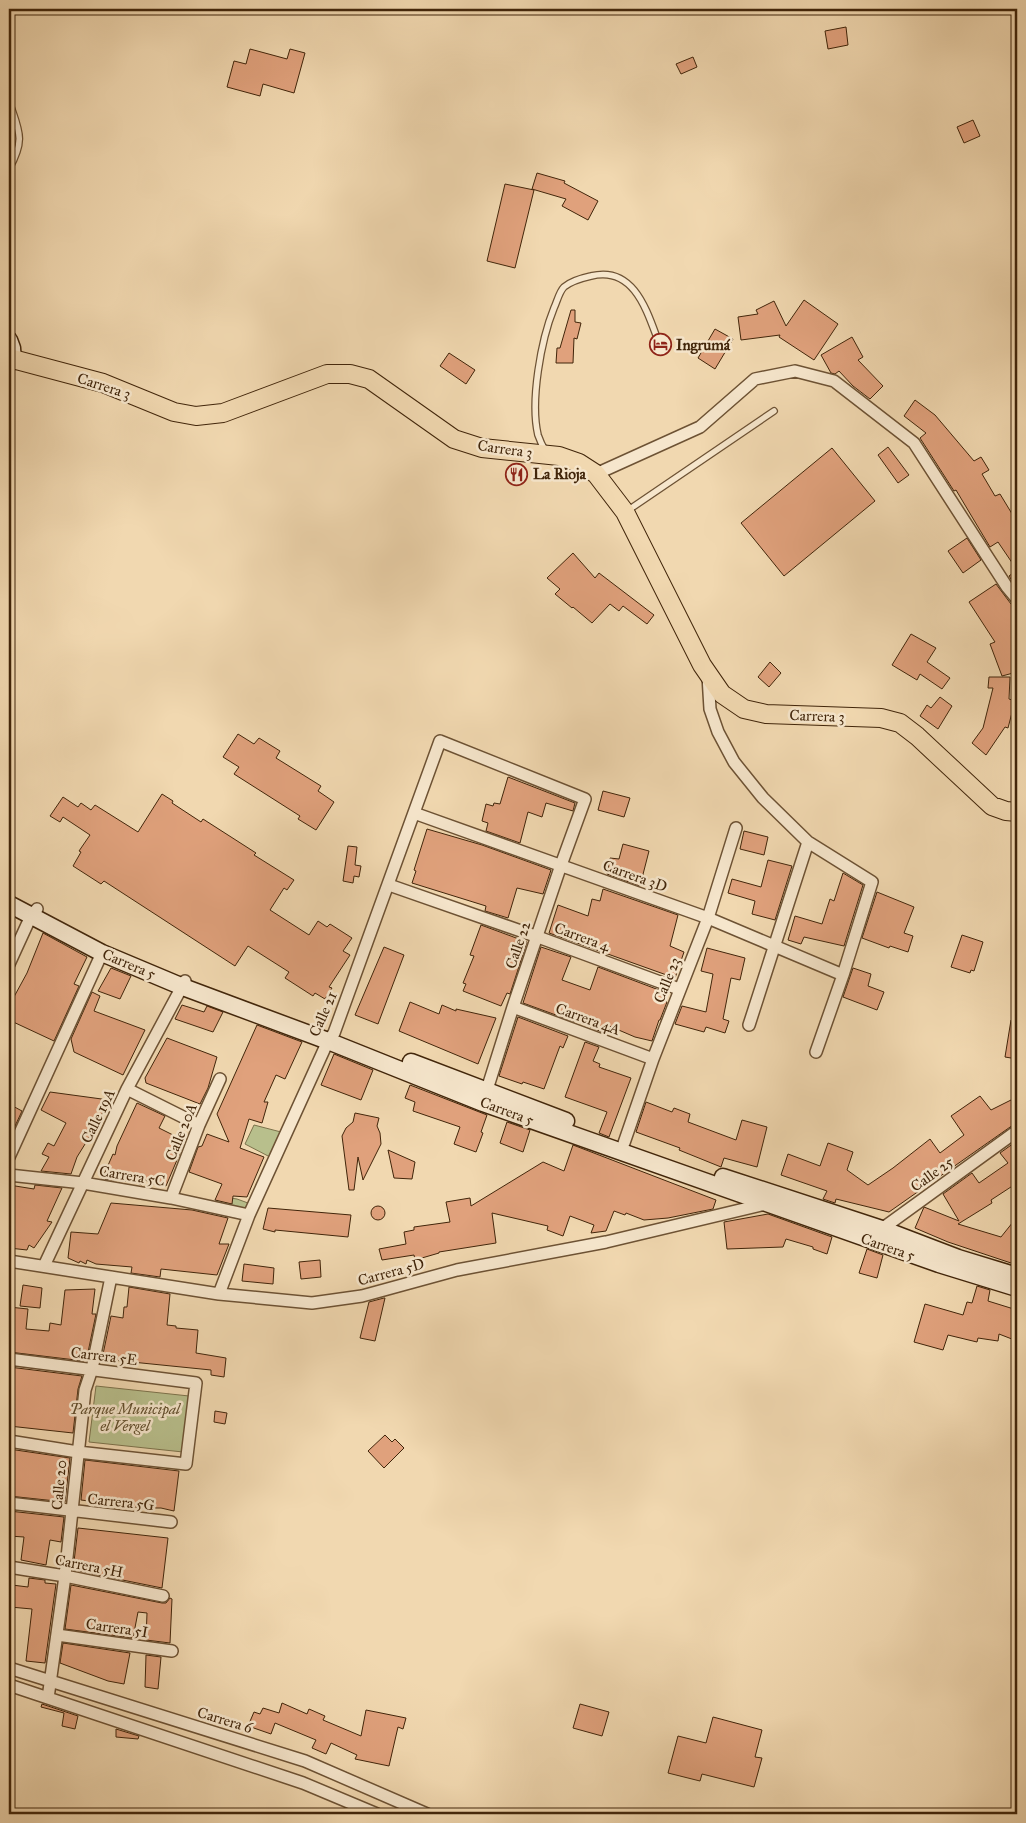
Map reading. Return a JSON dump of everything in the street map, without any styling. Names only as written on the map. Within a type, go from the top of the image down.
[{"type":"main road","name":"Carrera 3","points":[[11,360],[104,383],[174,412],[196,416],[223,413],[327,374],[350,374],[369,379],[454,439],[482,448],[559,456],[579,463],[596,474],[625,512],[702,665],[708,671],[722,694],[744,709],[766,714],[881,718],[900,723],[917,736],[992,806],[1006,811],[1017,812]]},
{"type":"street","points":[[9,340],[12,348],[11,360]]},
{"type":"street","points":[[596,474],[700,427],[756,379],[794,371],[834,381],[914,443],[1007,587],[1017,599]]},
{"type":"street","points":[[708,671],[710,709],[718,732],[734,762],[763,798],[808,842],[872,882],[843,975],[816,1052]]},
{"type":"street","name":"Calle 22","points":[[440,741],[585,799],[560,865],[485,1097]]},
{"type":"street","name":"Calle 21","points":[[219,1294],[249,1215],[331,1037],[389,885],[440,741]]},
{"type":"street","name":"Carrera 3D","points":[[414,813],[708,918],[843,975]]},
{"type":"street","name":"Calle 23","points":[[624,1143],[679,989],[708,918],[736,828]]},
{"type":"street","points":[[749,1025],[808,842]]},
{"type":"street","name":"Carrera 4","points":[[389,885],[679,989]]},
{"type":"street","name":"Carrera 5","points":[[9,893],[34,913],[102,953],[331,1037],[485,1097],[769,1199],[882,1229],[958,1258],[1017,1276]]},
{"type":"street","name":"Carrera 5","points":[[9,904],[34,913],[105,945],[184,984]]},
{"type":"street","points":[[9,964],[34,913]]},
{"type":"street","points":[[9,1157],[102,953]]},
{"type":"street","name":"Calle 19A","points":[[44,1266],[128,1090],[184,984]]},
{"type":"street","name":"Carrera 4A","points":[[513,1007],[653,1059]]},
{"type":"street","name":"Calle 20A","points":[[171,1198],[199,1125],[220,1079]]},
{"type":"street","points":[[128,1090],[199,1125]]},
{"type":"street","name":"Carrera 5","points":[[485,1097],[624,1143],[864,1238],[938,1264],[1017,1288]]},
{"type":"street","name":"Calle 25","points":[[864,1238],[882,1229],[1017,1131]]},
{"type":"street","name":"Carrera 5C","points":[[9,1175],[83,1183],[171,1198],[249,1215]]},
{"type":"street","name":"Carrera 5D","points":[[9,1261],[219,1294],[312,1303],[362,1296],[457,1270],[606,1242],[769,1199]]},
{"type":"street","name":"Calle 20","points":[[48,1698],[72,1511],[84,1390],[92,1369],[112,1276]]},
{"type":"street","name":"Carrera 5E","points":[[9,1359],[196,1383],[186,1464],[78,1452]]},
{"type":"street","points":[[9,1441],[78,1452]]},
{"type":"street","name":"Carrera 5G","points":[[9,1503],[171,1522]]},
{"type":"street","name":"Carrera 5H","points":[[9,1567],[163,1596]]},
{"type":"street","name":"Carrera 5I","points":[[57,1635],[172,1652]]},
{"type":"street","name":"Carrera 6","points":[[9,1668],[305,1761],[427,1814]]},
{"type":"street","points":[[9,1686],[302,1783],[378,1814]]},
{"type":"lane","points":[[9,100],[20,135],[18,152],[9,169]]},
{"type":"lane","points":[[547,455],[538,435],[536,412],[538,375],[546,327],[563,288],[579,279],[594,275],[610,274],[621,278],[634,288],[646,308],[656,335]]},
{"type":"lane","points":[[625,512],[774,411]]},
{"type":"green space","points":[[254,1125],[281,1132],[272,1157],[246,1211],[216,1205],[218,1196],[248,1203],[270,1157],[245,1144]]},
{"type":"green space","name":"Parque Municipal el Vergel","points":[[96,1386],[189,1396],[183,1452],[89,1442]]},
{"type":"building","points":[[846,27],[848,45],[828,49],[825,31]]},
{"type":"building","points":[[250,49],[287,59],[290,49],[305,53],[294,93],[263,84],[260,96],[227,87],[234,61],[246,64]]},
{"type":"building","points":[[693,57],[697,67],[681,74],[676,64]]},
{"type":"building","points":[[973,120],[980,136],[964,143],[957,127]]},
{"type":"building","points":[[537,173],[565,181],[564,183],[598,201],[588,220],[562,206],[566,199],[532,189]]},
{"type":"building","points":[[505,184],[534,190],[515,268],[487,261]]},
{"type":"building","points":[[804,300],[838,324],[814,360],[779,337],[780,335],[741,340],[738,317],[758,314],[756,310],[774,301],[786,326]]},
{"type":"building","points":[[571,310],[575,310],[575,322],[581,323],[577,339],[574,338],[573,363],[556,363],[557,348],[560,348]]},
{"type":"building","points":[[715,329],[733,339],[715,369],[698,358]]},
{"type":"building","points":[[852,337],[863,357],[858,360],[883,386],[870,399],[853,386],[839,371],[835,374],[831,373],[821,355]]},
{"type":"building","points":[[449,353],[475,370],[466,384],[440,366]]},
{"type":"building","points":[[915,400],[935,415],[974,461],[981,457],[989,470],[982,474],[995,496],[1000,494],[1017,522],[1017,570],[998,542],[990,547],[956,490],[954,491],[920,438],[926,433],[904,416]]},
{"type":"building","points":[[888,447],[909,475],[898,483],[878,455]]},
{"type":"building","points":[[832,448],[875,501],[784,576],[741,523]]},
{"type":"building","points":[[967,538],[981,560],[963,573],[948,551]]},
{"type":"building","points":[[573,553],[595,578],[599,573],[654,615],[647,624],[623,606],[619,611],[610,604],[592,623],[555,594],[560,589],[547,578]]},
{"type":"building","points":[[1017,570],[1017,588],[1009,576]]},
{"type":"building","points":[[996,584],[1011,604],[1017,606],[1017,625],[1012,629],[1017,636],[1017,672],[1002,676],[990,644],[995,642],[969,602]]},
{"type":"building","points":[[911,634],[936,648],[927,662],[950,678],[942,689],[920,674],[917,680],[892,665]]},
{"type":"building","points":[[770,662],[781,673],[769,687],[758,677]]},
{"type":"building","points":[[989,677],[1010,677],[1009,699],[1015,701],[1008,728],[1005,727],[986,755],[972,743],[983,728],[993,688],[988,688]]},
{"type":"building","points":[[940,697],[952,706],[938,729],[920,716],[927,705],[931,708]]},
{"type":"building","points":[[238,734],[254,744],[259,738],[280,751],[276,758],[321,786],[318,791],[334,802],[316,830],[298,819],[300,816],[234,774],[239,767],[223,757]]},
{"type":"building","points":[[508,777],[575,803],[573,811],[546,803],[542,817],[528,812],[520,843],[486,831],[488,823],[482,821],[486,804],[493,806],[494,803],[500,804]]},
{"type":"building","points":[[603,791],[630,798],[624,817],[598,810]]},
{"type":"building","points":[[162,794],[201,822],[203,819],[256,853],[254,855],[294,880],[287,890],[284,888],[270,910],[309,935],[318,921],[327,927],[330,924],[352,938],[343,951],[350,955],[329,987],[332,988],[325,999],[315,993],[313,996],[285,978],[289,972],[248,946],[235,966],[104,881],[101,884],[73,866],[81,852],[79,851],[90,835],[63,817],[60,822],[50,816],[63,797],[78,807],[81,803],[91,810],[95,805],[138,832]]},
{"type":"building","points":[[427,829],[482,845],[551,870],[543,894],[517,888],[508,918],[485,911],[486,906],[412,883],[416,871],[414,870]]},
{"type":"building","points":[[744,831],[768,837],[764,855],[740,849]]},
{"type":"building","points":[[623,844],[649,851],[640,886],[607,874],[610,858],[619,859]]},
{"type":"building","points":[[348,846],[357,847],[355,865],[361,866],[359,877],[354,876],[353,883],[343,881]]},
{"type":"building","points":[[768,860],[792,866],[775,920],[752,914],[755,901],[728,893],[732,879],[761,887]]},
{"type":"building","points":[[843,873],[863,885],[844,946],[804,937],[801,944],[788,940],[795,916],[822,924],[830,899],[834,901]]},
{"type":"building","points":[[603,889],[678,915],[670,946],[684,952],[675,978],[549,933],[558,905],[588,916],[592,899],[600,901]]},
{"type":"building","points":[[877,892],[914,907],[904,933],[913,936],[908,952],[890,946],[889,948],[862,938]]},
{"type":"building","points":[[481,925],[527,942],[510,994],[507,993],[501,1006],[463,991],[466,984],[463,983],[474,956],[470,955]]},
{"type":"building","points":[[43,933],[87,957],[74,984],[79,986],[54,1041],[9,1020],[9,1006],[27,973]]},
{"type":"building","points":[[962,935],[983,942],[974,971],[971,970],[970,973],[951,967]]},
{"type":"building","points":[[384,947],[404,955],[378,1024],[355,1015]]},
{"type":"building","points":[[541,947],[571,957],[562,980],[590,990],[598,967],[667,993],[664,1001],[667,1002],[652,1041],[635,1037],[607,1025],[604,1033],[575,1020],[575,1022],[523,1003]]},
{"type":"building","points":[[707,948],[745,958],[740,980],[731,978],[723,1019],[729,1021],[725,1033],[706,1027],[704,1032],[675,1024],[682,1006],[706,1012],[713,974],[701,971]]},
{"type":"building","points":[[111,968],[131,976],[120,999],[98,991]]},
{"type":"building","points":[[853,968],[871,974],[868,986],[884,992],[877,1010],[843,997]]},
{"type":"building","points":[[92,992],[100,996],[94,1011],[145,1030],[123,1075],[74,1052],[71,1039]]},
{"type":"building","points":[[410,1002],[439,1014],[442,1005],[456,1011],[456,1009],[496,1018],[478,1064],[399,1031]]},
{"type":"building","points":[[182,1005],[204,1012],[207,1006],[223,1012],[213,1032],[175,1019]]},
{"type":"building","points":[[518,1017],[568,1036],[563,1048],[560,1046],[544,1089],[499,1076]]},
{"type":"building","points":[[1011,1020],[1017,1020],[1017,1059],[1005,1057]]},
{"type":"building","points":[[257,1025],[302,1042],[285,1079],[276,1075],[264,1102],[268,1102],[262,1123],[249,1119],[240,1148],[264,1157],[247,1197],[233,1196],[232,1204],[215,1200],[222,1184],[189,1172],[198,1147],[202,1146],[207,1134],[229,1142],[217,1114]]},
{"type":"building","points":[[167,1038],[217,1057],[208,1088],[200,1104],[146,1083],[145,1078]]},
{"type":"building","points":[[585,1042],[599,1047],[593,1061],[600,1064],[599,1067],[631,1078],[609,1137],[599,1133],[607,1112],[565,1097]]},
{"type":"building","points":[[334,1054],[373,1070],[361,1100],[321,1085]]},
{"type":"building","points":[[410,1085],[487,1115],[476,1152],[454,1144],[460,1127],[413,1111],[415,1102],[405,1098]]},
{"type":"building","points":[[50,1092],[109,1100],[77,1157],[71,1174],[41,1171],[49,1157],[42,1154],[48,1143],[54,1146],[66,1123],[41,1110]]},
{"type":"building","points":[[980,1096],[991,1110],[1017,1097],[1017,1124],[889,1212],[836,1199],[835,1203],[823,1199],[827,1191],[781,1175],[788,1154],[820,1166],[828,1143],[853,1152],[847,1170],[868,1185],[930,1139],[940,1153],[964,1135],[951,1116]]},
{"type":"building","points":[[646,1102],[672,1112],[674,1108],[690,1114],[688,1122],[736,1140],[742,1120],[767,1127],[757,1167],[724,1158],[721,1167],[679,1150],[680,1148],[636,1132]]},
{"type":"building","points":[[137,1103],[165,1116],[159,1128],[185,1141],[166,1186],[157,1182],[156,1185],[145,1180],[142,1185],[134,1182],[102,1179],[113,1154],[115,1155],[117,1146]]},
{"type":"building","points":[[9,1104],[22,1111],[9,1139]]},
{"type":"building","points":[[355,1113],[379,1118],[377,1126],[381,1144],[363,1180],[358,1157],[354,1190],[349,1190],[342,1136],[346,1128],[353,1122]]},
{"type":"building","points":[[507,1122],[530,1130],[523,1152],[500,1143]]},
{"type":"building","points":[[1014,1143],[1017,1149],[1017,1183],[991,1200],[992,1203],[958,1224],[1001,1237],[1017,1217],[1017,1265],[948,1242],[915,1228],[924,1207],[959,1221],[943,1194],[972,1173],[979,1183],[1008,1163],[1000,1153]]},
{"type":"building","points":[[573,1145],[716,1200],[713,1209],[668,1218],[644,1220],[626,1213],[625,1215],[614,1211],[606,1231],[591,1233],[594,1225],[570,1216],[563,1236],[547,1230],[548,1226],[492,1213],[496,1243],[439,1252],[415,1260],[414,1255],[382,1260],[379,1249],[406,1244],[404,1232],[414,1230],[414,1227],[450,1222],[446,1202],[470,1198],[471,1206],[543,1162],[564,1171]]},
{"type":"building","points":[[388,1150],[415,1162],[412,1179],[394,1178]]},
{"type":"building","points":[[9,1185],[34,1189],[35,1185],[62,1188],[47,1221],[52,1222],[34,1248],[29,1245],[27,1250],[9,1248]]},
{"type":"building","points":[[111,1203],[192,1210],[228,1218],[219,1244],[229,1244],[217,1275],[161,1269],[160,1277],[131,1273],[132,1267],[96,1264],[87,1260],[86,1264],[68,1258],[71,1232],[98,1234]]},
{"type":"building","points":[[378,1206],[383,1208],[385,1213],[383,1218],[378,1220],[373,1218],[371,1213],[373,1208]]},
{"type":"building","points":[[268,1208],[351,1215],[348,1237],[275,1230],[275,1232],[263,1229]]},
{"type":"building","points":[[768,1214],[832,1237],[827,1254],[813,1249],[813,1247],[786,1239],[783,1247],[727,1249],[724,1222]]},
{"type":"building","points":[[867,1249],[883,1255],[877,1278],[859,1273]]},
{"type":"building","points":[[320,1260],[321,1277],[301,1279],[299,1262]]},
{"type":"building","points":[[244,1264],[274,1268],[273,1284],[242,1281]]},
{"type":"building","points":[[23,1285],[42,1288],[40,1308],[20,1306]]},
{"type":"building","points":[[977,1286],[990,1290],[988,1301],[1017,1310],[1017,1341],[999,1334],[998,1341],[978,1338],[977,1342],[948,1335],[943,1350],[914,1342],[925,1304],[963,1315],[967,1302],[972,1303]]},
{"type":"building","points":[[129,1287],[170,1294],[167,1325],[176,1326],[176,1328],[198,1330],[196,1353],[226,1358],[224,1377],[211,1375],[211,1370],[102,1359],[111,1316],[123,1318],[124,1307],[127,1307]]},
{"type":"building","points":[[95,1289],[92,1314],[96,1314],[87,1357],[85,1357],[84,1361],[9,1352],[9,1307],[28,1309],[26,1329],[49,1331],[50,1323],[61,1325],[65,1290]]},
{"type":"building","points":[[385,1298],[375,1341],[360,1338],[369,1302]]},
{"type":"building","points":[[9,1367],[82,1376],[78,1389],[73,1433],[9,1426]]},
{"type":"building","points":[[215,1411],[227,1413],[225,1424],[214,1422]]},
{"type":"building","points":[[385,1435],[392,1442],[395,1439],[404,1448],[384,1468],[368,1451]]},
{"type":"building","points":[[9,1449],[70,1458],[65,1502],[9,1496]]},
{"type":"building","points":[[85,1460],[179,1471],[174,1511],[81,1500]]},
{"type":"building","points":[[9,1511],[64,1517],[61,1542],[50,1540],[46,1565],[21,1560],[24,1537],[9,1536]]},
{"type":"building","points":[[78,1528],[168,1538],[162,1588],[73,1570]]},
{"type":"building","points":[[29,1578],[45,1580],[45,1583],[56,1584],[45,1663],[26,1661],[32,1609],[10,1607],[12,1585],[28,1587]]},
{"type":"building","points":[[71,1585],[162,1603],[166,1603],[170,1598],[172,1599],[170,1643],[146,1640],[147,1613],[138,1612],[133,1638],[65,1629]]},
{"type":"building","points":[[63,1643],[130,1653],[124,1684],[108,1681],[60,1663]]},
{"type":"building","points":[[146,1655],[161,1657],[158,1689],[145,1687]]},
{"type":"building","points":[[282,1703],[307,1714],[309,1709],[325,1716],[323,1720],[361,1736],[366,1710],[406,1718],[403,1729],[398,1727],[389,1766],[355,1759],[357,1755],[331,1743],[326,1754],[312,1748],[316,1740],[275,1723],[271,1734],[248,1726],[254,1712],[260,1714],[263,1708],[279,1713]]},
{"type":"building","points":[[42,1704],[78,1716],[75,1729],[62,1726],[64,1713],[41,1707]]},
{"type":"building","points":[[580,1704],[609,1712],[602,1736],[573,1728]]},
{"type":"building","points":[[713,1717],[762,1730],[755,1757],[762,1758],[754,1787],[702,1774],[700,1781],[668,1773],[678,1736],[706,1743]]},
{"type":"building","points":[[116,1729],[139,1736],[138,1739],[116,1737]]},
{"type":"place","name":"Ingrumá","points":[[660,345]]},
{"type":"place","name":"La Rioja","points":[[517,474]]}]
